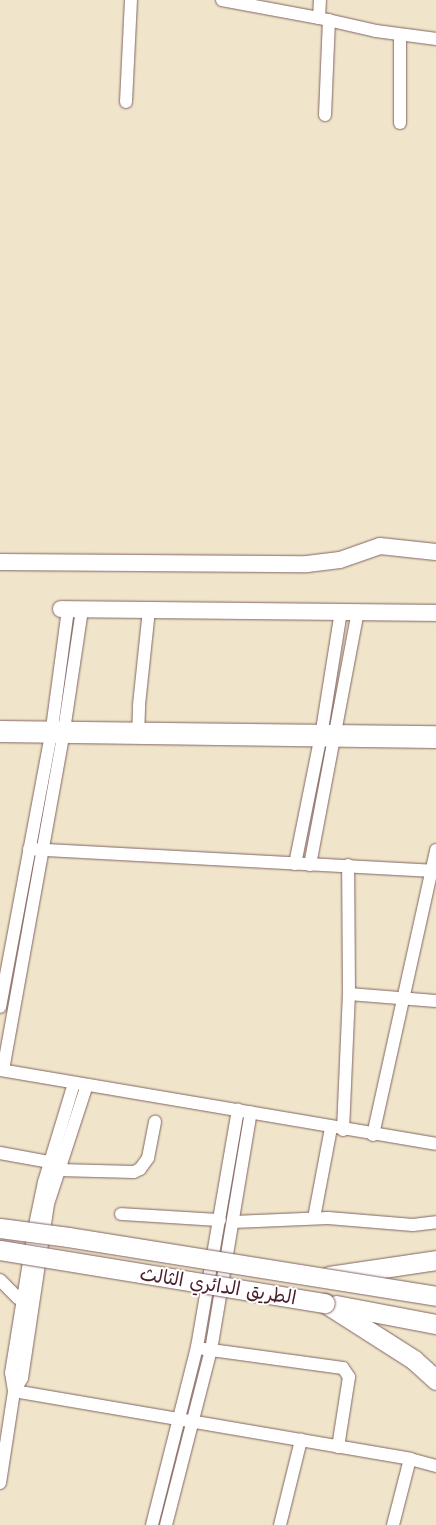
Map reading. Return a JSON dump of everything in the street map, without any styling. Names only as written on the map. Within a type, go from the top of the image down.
[{"type":"highway","points":[[0,1218],[68,1237]]},
{"type":"highway","name":"الطريق الدائري الثالث","points":[[0,1228],[68,1237],[436,1296]]},
{"type":"highway","name":"الطريق الدائري الثالث","points":[[0,1250],[325,1303],[436,1324]]},
{"type":"highway","points":[[315,1278],[436,1260]]},
{"type":"highway","points":[[325,1303],[414,1360],[436,1380]]},
{"type":"main road","points":[[0,562],[308,564],[340,560],[380,546],[436,552]]},
{"type":"main road","points":[[70,609],[436,612]]},
{"type":"street","points":[[126,102],[131,0]]},
{"type":"street","points":[[222,0],[400,35],[436,39]]},
{"type":"street","points":[[320,0],[324,19],[325,115]]},
{"type":"street","points":[[400,35],[400,123]]},
{"type":"street","points":[[70,609],[42,850],[2,1070],[244,1111],[337,1129],[436,1144]]},
{"type":"street","points":[[138,734],[149,610]]},
{"type":"street","points":[[295,864],[321,735],[341,610]]},
{"type":"street","points":[[310,864],[358,610]]},
{"type":"street","points":[[0,727],[57,733]]},
{"type":"street","points":[[0,736],[57,733],[335,735],[436,732]]},
{"type":"street","points":[[0,1007],[29,849],[57,733]]},
{"type":"street","points":[[335,735],[436,742]]},
{"type":"street","points":[[29,849],[434,871]]},
{"type":"street","points":[[373,1135],[403,998],[434,871],[436,850]]},
{"type":"street","points":[[314,1218],[337,1129],[350,994],[348,865]]},
{"type":"street","points":[[350,994],[436,1000]]},
{"type":"street","points":[[0,1482],[14,1391],[11,1378],[28,1302],[39,1201],[54,1166],[81,1084]]},
{"type":"street","points":[[152,1525],[197,1347],[220,1220],[244,1111]]},
{"type":"street","points":[[166,1525],[195,1421],[211,1350],[233,1222],[244,1111]]},
{"type":"street","points":[[0,1153],[54,1166],[134,1172],[140,1169],[148,1158],[155,1122]]},
{"type":"street","points":[[121,1214],[220,1220]]},
{"type":"street","points":[[233,1222],[314,1218],[356,1219],[413,1225],[436,1222]]},
{"type":"street","points":[[0,1280],[28,1302]]},
{"type":"street","points":[[197,1347],[343,1368],[348,1376],[338,1447]]},
{"type":"street","points":[[14,1391],[410,1459],[436,1466]]},
{"type":"street","points":[[280,1525],[301,1440]]},
{"type":"street","points":[[393,1525],[410,1459]]}]
